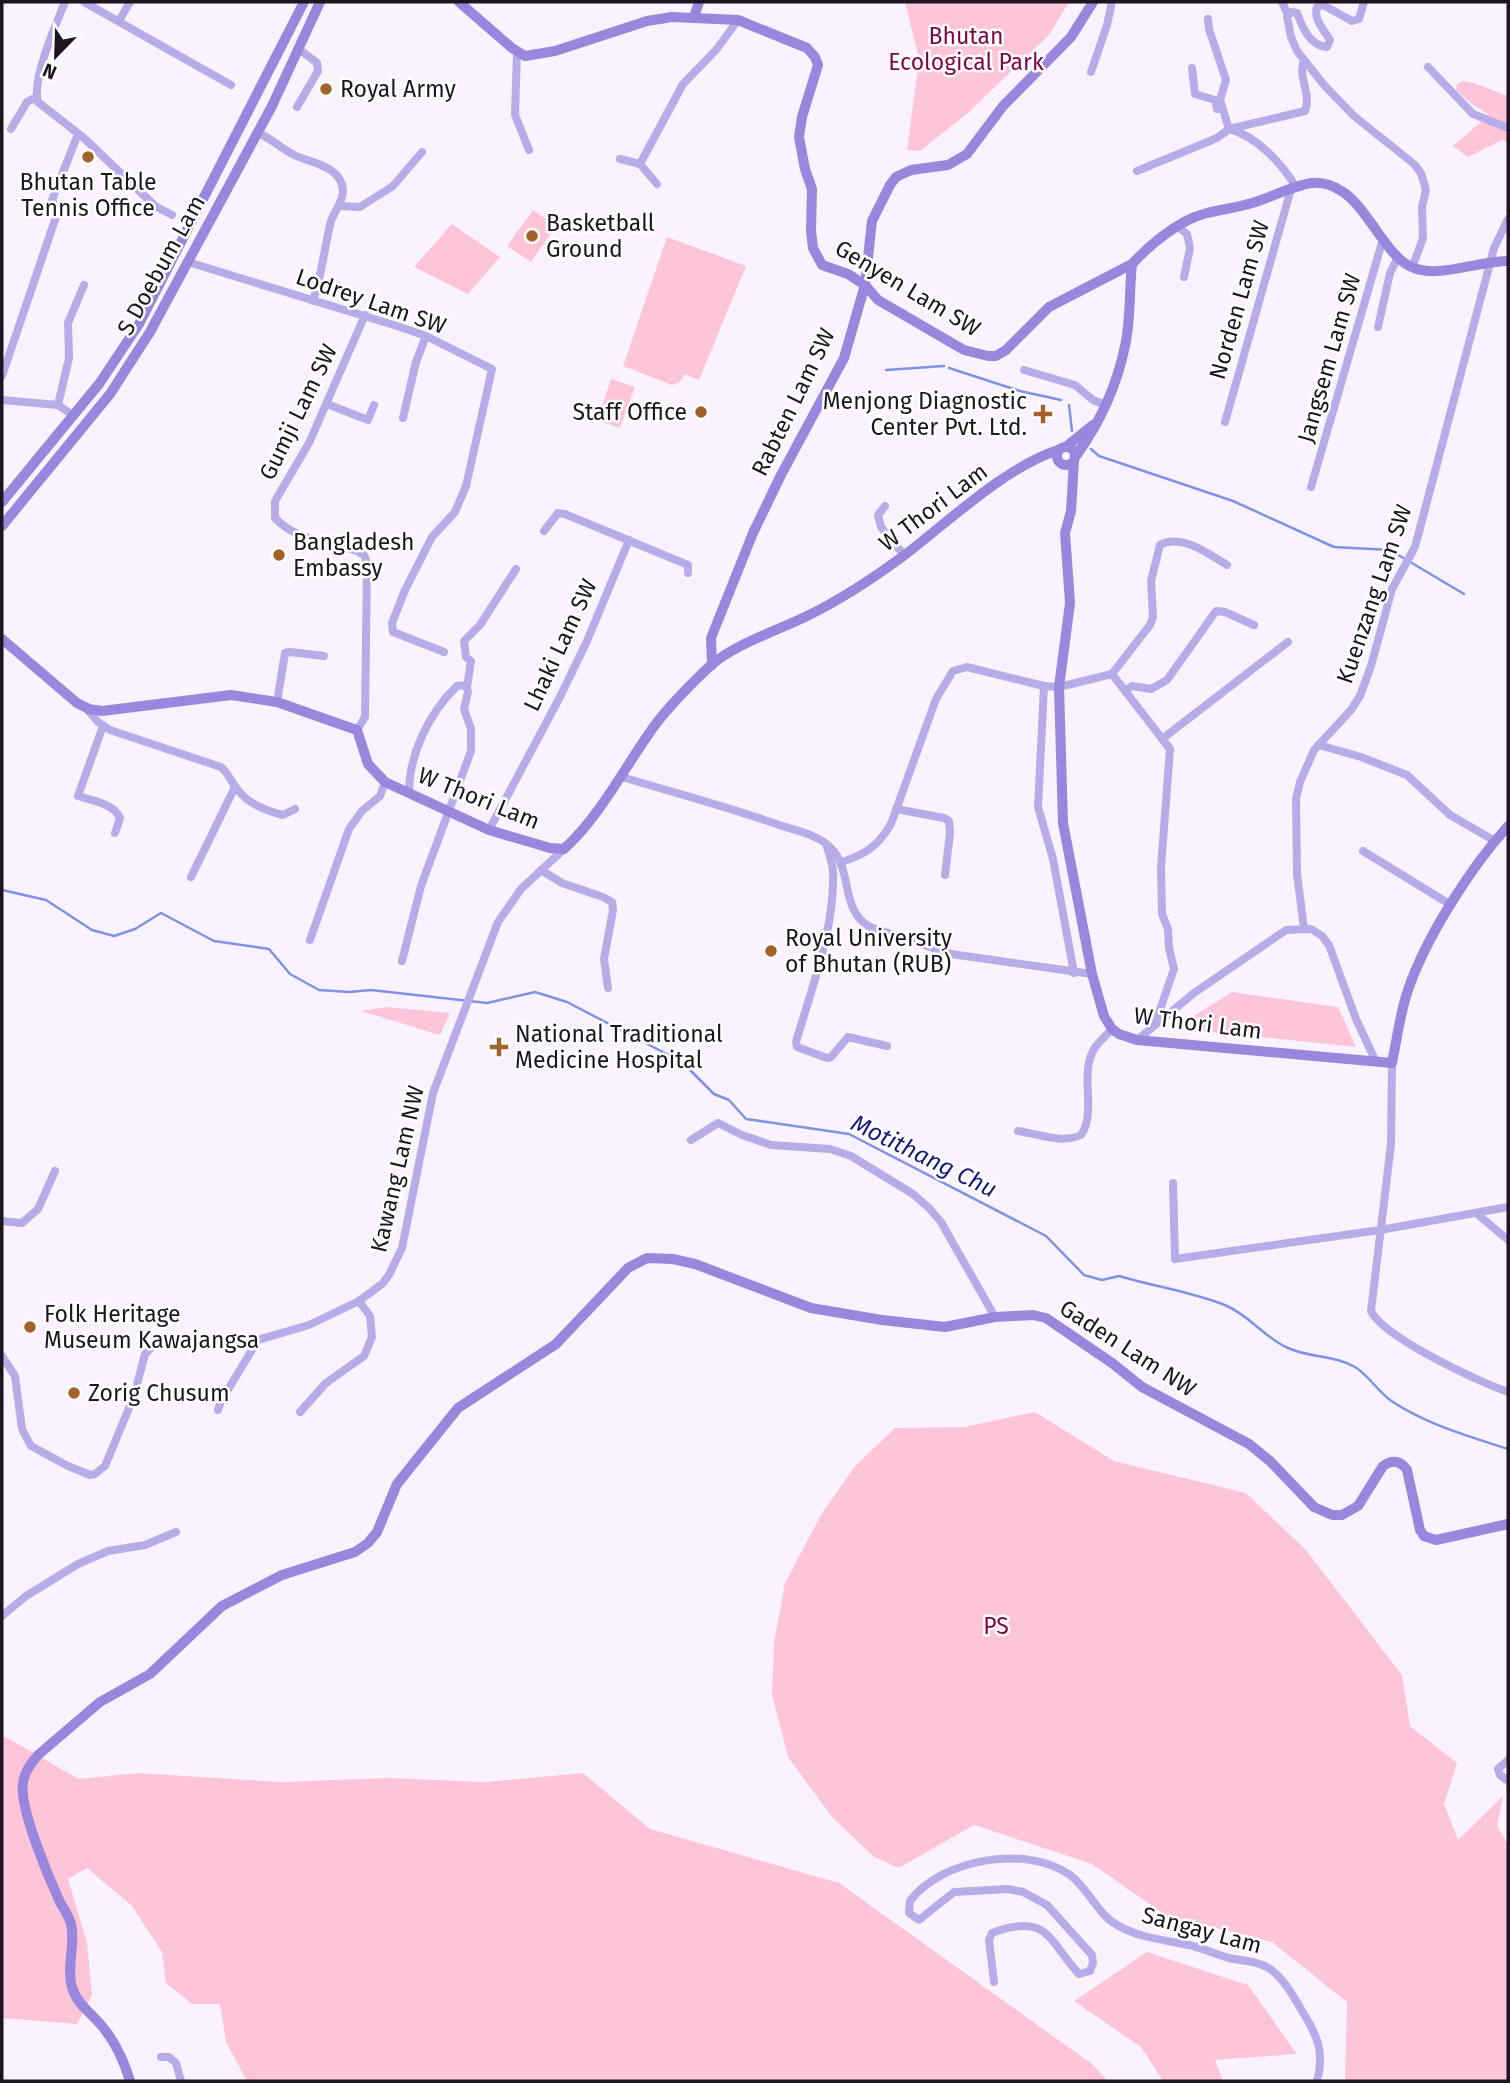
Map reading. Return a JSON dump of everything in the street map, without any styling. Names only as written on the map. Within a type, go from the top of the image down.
[{"type":"main road","name":"S Doebum Lam","points":[[2,502],[99,384],[139,324],[304,2]]},
{"type":"main road","name":"S Doebum Lam","points":[[2,526],[110,394],[150,332],[257,132],[320,2]]},
{"type":"main road","points":[[459,2],[517,51]]},
{"type":"main road","points":[[694,17],[699,2]]},
{"type":"main road","name":"Rabten Lam SW","points":[[712,664],[711,638],[753,533],[844,358],[865,285],[872,221],[896,177],[911,170],[948,165],[967,153],[1003,106],[1071,37],[1093,2]]},
{"type":"main road","name":"Genyen Lam SW","points":[[517,51],[525,56],[538,55],[647,20],[672,17],[738,20],[807,48],[818,65],[799,136],[812,189],[813,248],[822,265],[848,274],[865,285],[878,300],[964,350],[996,356],[1006,350],[1049,307],[1132,264]]},
{"type":"main road","points":[[1066,457],[1095,424],[1106,405],[1126,344],[1132,264],[1158,239],[1200,215],[1250,204],[1294,188],[1322,183],[1345,193],[1364,212],[1398,257],[1412,268],[1434,272],[1492,261],[1508,261]]},
{"type":"main road","name":"W Thori Lam","points":[[357,730],[368,764],[385,782],[489,830],[550,848],[564,849],[622,777],[663,715],[712,664],[760,637],[808,616],[860,586],[961,509],[1025,465],[1066,457],[1073,490],[1065,533],[1070,603],[1059,687],[1063,823],[1092,974],[1104,1016],[1112,1029],[1127,1038],[1137,1040],[1392,1063]]},
{"type":"main road","points":[[2,639],[77,703],[102,711],[231,695],[277,702],[357,730]]},
{"type":"main road","points":[[1392,1063],[1407,992],[1414,974],[1451,905],[1508,826]]},
{"type":"main road","name":"Gaden Lam NW","points":[[130,2081],[119,2050],[102,2025],[78,2001],[72,1987],[69,1968],[71,1924],[30,1825],[22,1793],[26,1772],[38,1755],[100,1702],[137,1683],[163,1664],[222,1606],[282,1575],[355,1552],[368,1543],[377,1532],[397,1484],[458,1408],[556,1344],[617,1278],[637,1261],[659,1257],[695,1264],[791,1302],[871,1318],[945,1326],[995,1317],[1033,1315],[1046,1318],[1142,1387],[1249,1444],[1321,1511],[1332,1515],[1351,1512],[1358,1506],[1383,1466],[1396,1461],[1403,1463],[1408,1470],[1420,1530],[1424,1536],[1436,1540],[1508,1524]]},
{"type":"street","points":[[65,2],[48,46],[36,97],[42,108],[78,134],[155,206],[172,215]]},
{"type":"street","points":[[84,2],[231,85]]},
{"type":"street","points":[[119,21],[130,2]]},
{"type":"street","points":[[1091,72],[1112,2]]},
{"type":"street","points":[[1282,2],[1288,15],[1291,37],[1304,60],[1354,116],[1421,173],[1426,190],[1422,207],[1423,238],[1412,268]]},
{"type":"street","points":[[1288,15],[1297,13],[1309,37],[1321,47],[1327,47],[1330,40],[1318,20],[1315,12],[1317,7],[1323,5],[1352,21],[1362,15],[1364,2]]},
{"type":"street","points":[[1208,19],[1226,80],[1220,100],[1229,130]]},
{"type":"street","points":[[640,164],[683,84],[716,50],[738,20]]},
{"type":"street","points":[[297,107],[318,71],[317,63],[299,49]]},
{"type":"street","points":[[517,51],[515,115],[529,150]]},
{"type":"street","points":[[1137,171],[1217,138],[1229,130],[1305,111],[1309,99],[1301,69],[1304,60]]},
{"type":"street","points":[[1427,67],[1473,114],[1508,128]]},
{"type":"street","points":[[1192,68],[1195,94],[1214,100],[1229,130],[1253,141],[1273,158],[1288,174],[1294,188]]},
{"type":"street","points":[[11,129],[27,102],[36,97]]},
{"type":"street","points":[[257,132],[294,155],[326,166],[338,179],[343,190],[332,219],[321,277],[313,301]]},
{"type":"street","points":[[2,376],[58,211],[52,200],[78,134]]},
{"type":"street","points":[[339,206],[360,207],[393,186],[422,152]]},
{"type":"street","points":[[620,159],[640,164],[657,184]]},
{"type":"street","name":"Norden Lam SW","points":[[1225,422],[1294,188]]},
{"type":"street","name":"Kuenzang Lam SW","points":[[1304,928],[1297,874],[1296,799],[1300,782],[1314,750],[1351,710],[1360,696],[1392,589],[1415,547],[1494,248],[1508,219]]},
{"type":"street","points":[[1177,226],[1187,234],[1190,248],[1184,277]]},
{"type":"street","name":"Jangsem Lam SW","points":[[1311,487],[1383,239]]},
{"type":"street","points":[[1378,327],[1390,274],[1398,257]]},
{"type":"street","name":"Lodrey Lam SW","points":[[188,262],[365,315],[426,337],[492,369],[466,486],[455,512],[432,537],[405,590],[392,623],[393,632],[444,652]]},
{"type":"street","points":[[58,405],[69,358],[68,323],[83,285]]},
{"type":"street","name":"Gumji Lam SW","points":[[357,730],[365,717],[364,555],[300,535],[282,526],[275,518],[275,501],[309,443],[365,315]]},
{"type":"street","points":[[403,418],[416,362],[426,337]]},
{"type":"street","points":[[1024,370],[1075,385],[1093,400],[1106,405]]},
{"type":"street","points":[[2,400],[58,405],[74,416]]},
{"type":"street","points":[[327,404],[368,420],[374,405]]},
{"type":"street","points":[[885,506],[878,515],[878,523],[904,555]]},
{"type":"street","points":[[544,531],[558,513],[565,514],[688,565],[688,573]]},
{"type":"street","name":"Lhaki Lam SW","points":[[489,830],[560,697],[587,641],[629,540]]},
{"type":"street","points":[[841,862],[869,852],[891,824],[936,699],[953,671],[967,667],[1044,686],[1059,687],[1112,674],[1150,625],[1153,617],[1151,581],[1160,545],[1167,541],[1182,542],[1227,565]]},
{"type":"street","points":[[402,961],[416,903],[471,751],[471,729],[464,709],[471,661],[466,657],[464,641],[480,625],[516,569]]},
{"type":"street","points":[[1125,691],[1132,686],[1151,689],[1167,680],[1216,611],[1225,612],[1254,625]]},
{"type":"street","points":[[1162,738],[1288,642]]},
{"type":"street","points":[[277,702],[285,653],[324,656]]},
{"type":"street","points":[[1112,674],[1170,748],[1161,867],[1162,914],[1168,929],[1168,948],[1174,970],[1155,1024]]},
{"type":"street","points":[[409,793],[413,760],[435,711],[457,686],[463,684],[467,687]]},
{"type":"street","points":[[1044,686],[1038,807],[1053,859],[1074,973]]},
{"type":"street","points":[[85,706],[103,726],[131,738],[221,767],[230,775],[243,797],[272,812],[283,815],[295,809]]},
{"type":"street","points":[[103,726],[78,796],[117,811],[120,818],[115,832]]},
{"type":"street","points":[[1319,745],[1361,757],[1407,775],[1450,815],[1495,841]]},
{"type":"street","points":[[622,777],[753,816],[827,844],[841,862],[854,912],[859,921],[870,927],[951,954],[1092,974]]},
{"type":"street","points":[[310,940],[349,829],[362,811],[380,796],[385,782]]},
{"type":"street","points":[[191,877],[235,787]]},
{"type":"street","points":[[896,809],[949,821],[945,875]]},
{"type":"street","points":[[827,844],[833,871],[832,895],[823,947],[796,1042],[797,1047],[827,1058],[831,1057],[848,1037],[887,1046]]},
{"type":"street","name":"Kawang Lam NW","points":[[2,1356],[15,1376],[22,1429],[30,1446],[90,1475],[100,1472],[105,1466],[134,1396],[148,1350],[162,1342],[186,1339],[241,1344],[258,1340],[309,1325],[359,1301],[382,1284],[398,1258],[433,1093],[484,960],[505,910],[521,889],[564,849]]},
{"type":"street","points":[[1363,851],[1451,905]]},
{"type":"street","points":[[541,870],[562,883],[612,902],[613,910],[604,959],[608,988]]},
{"type":"street","points":[[1137,1040],[1194,993],[1286,930],[1304,928],[1322,936],[1329,946],[1376,1062]]},
{"type":"street","points":[[1018,1130],[1062,1139],[1081,1135],[1086,1125],[1090,1057],[1112,1029]]},
{"type":"street","points":[[1392,1063],[1391,1144],[1371,1311],[1374,1318],[1389,1331],[1453,1368],[1508,1392]]},
{"type":"street","points":[[691,1140],[718,1123],[758,1142],[830,1149],[868,1165],[914,1194],[941,1222],[995,1317]]},
{"type":"street","points":[[2,1221],[22,1223],[38,1209],[55,1171]]},
{"type":"street","points":[[1173,1183],[1175,1259],[1380,1230],[1508,1207]]},
{"type":"street","points":[[1476,1213],[1508,1240]]},
{"type":"street","points":[[300,1412],[326,1383],[364,1356],[372,1337],[370,1316],[359,1301]]},
{"type":"street","points":[[218,1410],[258,1340]]},
{"type":"street","points":[[2,1616],[26,1596],[78,1564],[108,1551],[145,1545],[176,1532]]},
{"type":"street","points":[[1508,1760],[1498,1769],[1500,1775],[1508,1781]]},
{"type":"street","name":"Sangay Lam","points":[[994,1982],[989,1940],[992,1933],[1003,1929],[1020,1925],[1038,1928],[1064,1952],[1079,1974],[1090,1971],[1092,1955],[1047,1905],[1023,1892],[1008,1889],[954,1892],[919,1920],[909,1913],[910,1901],[915,1893],[932,1880],[964,1864],[1006,1859],[1047,1864],[1071,1876],[1117,1925],[1149,1937],[1189,1945],[1228,1958],[1254,1962],[1271,1970],[1317,2035],[1321,2053],[1317,2081]]},
{"type":"street","points":[[161,2057],[169,2057],[176,2063],[181,2081]]},
{"type":"green space","name":"Bhutan Ecological Park","points":[[905,2],[1069,2],[1049,35],[968,113],[920,151],[907,150],[919,59]]},
{"type":"green space","points":[[1463,81],[1508,96],[1508,143],[1502,140],[1468,157],[1453,146],[1489,115],[1456,90],[1457,84]]},
{"type":"green space","name":"Basketball Ground","points":[[533,210],[556,226],[531,262],[507,246]]},
{"type":"green space","points":[[452,224],[500,257],[468,294],[414,267]]},
{"type":"green space","points":[[667,237],[746,266],[699,380],[685,374],[680,382],[672,385],[623,366]]},
{"type":"green space","points":[[611,379],[635,387],[620,428],[597,420]]},
{"type":"green space","points":[[1232,992],[1338,1007],[1356,1047],[1175,1028]]},
{"type":"green space","points":[[387,1007],[450,1013],[440,1035],[361,1011]]},
{"type":"green space","name":"PS","points":[[1035,1412],[1114,1461],[1246,1493],[1306,1550],[1402,1675],[1410,1726],[1457,1763],[1444,1804],[1458,1840],[1503,1796],[1497,1826],[1508,1845],[1508,2081],[1345,2081],[1347,2002],[1272,1942],[1167,1916],[1092,1864],[974,1825],[899,1868],[874,1857],[832,1817],[788,1757],[772,1695],[774,1644],[785,1583],[821,1515],[855,1466],[895,1428],[964,1427]]},
{"type":"green space","points":[[2,1735],[79,1779],[137,1773],[281,1782],[388,1778],[485,1782],[583,1773],[650,1829],[839,1883],[1092,2064],[1108,2081],[247,2081],[226,2042],[220,2004],[192,2004],[166,1983],[162,1952],[132,1906],[87,1868],[68,1879],[87,1943],[92,1995],[77,2024],[2,2018]]},
{"type":"green space","points":[[1147,1952],[1248,1985],[1297,2054],[1215,2060],[1223,2081],[1163,2081],[1141,2047],[1074,2001]]},
{"type":"waterway","points":[[886,370],[944,366]]},
{"type":"waterway","points":[[949,368],[1020,391],[1061,400]]},
{"type":"waterway","points":[[1069,405],[1072,431]]},
{"type":"waterway","points":[[1091,449],[1099,456],[1233,501],[1334,547],[1390,550],[1464,594]]},
{"type":"waterway","name":"Motithang Chu","points":[[2,890],[46,900],[92,930],[114,936],[135,929],[161,913],[214,941],[269,949],[290,974],[319,990],[371,990],[487,1003],[535,992],[567,1002],[682,1062],[714,1094],[729,1100],[746,1119],[849,1134],[1046,1236],[1084,1275],[1102,1280],[1119,1276],[1227,1306],[1288,1348],[1339,1360],[1355,1367],[1390,1400],[1418,1416],[1447,1429],[1508,1449]]},
{"type":"place","name":"Royal Army","points":[[326,89]]},
{"type":"place","name":"Bhutan Table Tennis Office","points":[[88,157]]},
{"type":"place","name":"Basketball Ground","points":[[532,236]]},
{"type":"place","name":"Staff Office","points":[[701,412]]},
{"type":"place","name":"Menjong Diagnostic Center Pvt. Ltd.","points":[[1043,414]]},
{"type":"place","name":"Bangladesh Embassy","points":[[279,555]]},
{"type":"place","name":"Royal University of Bhutan (RUB)","points":[[771,951]]},
{"type":"place","name":"National Traditional Medicine Hospital","points":[[499,1047]]},
{"type":"place","name":"Folk Heritage Museum Kawajangsa","points":[[30,1327]]},
{"type":"place","name":"Zorig Chusum","points":[[74,1393]]}]
